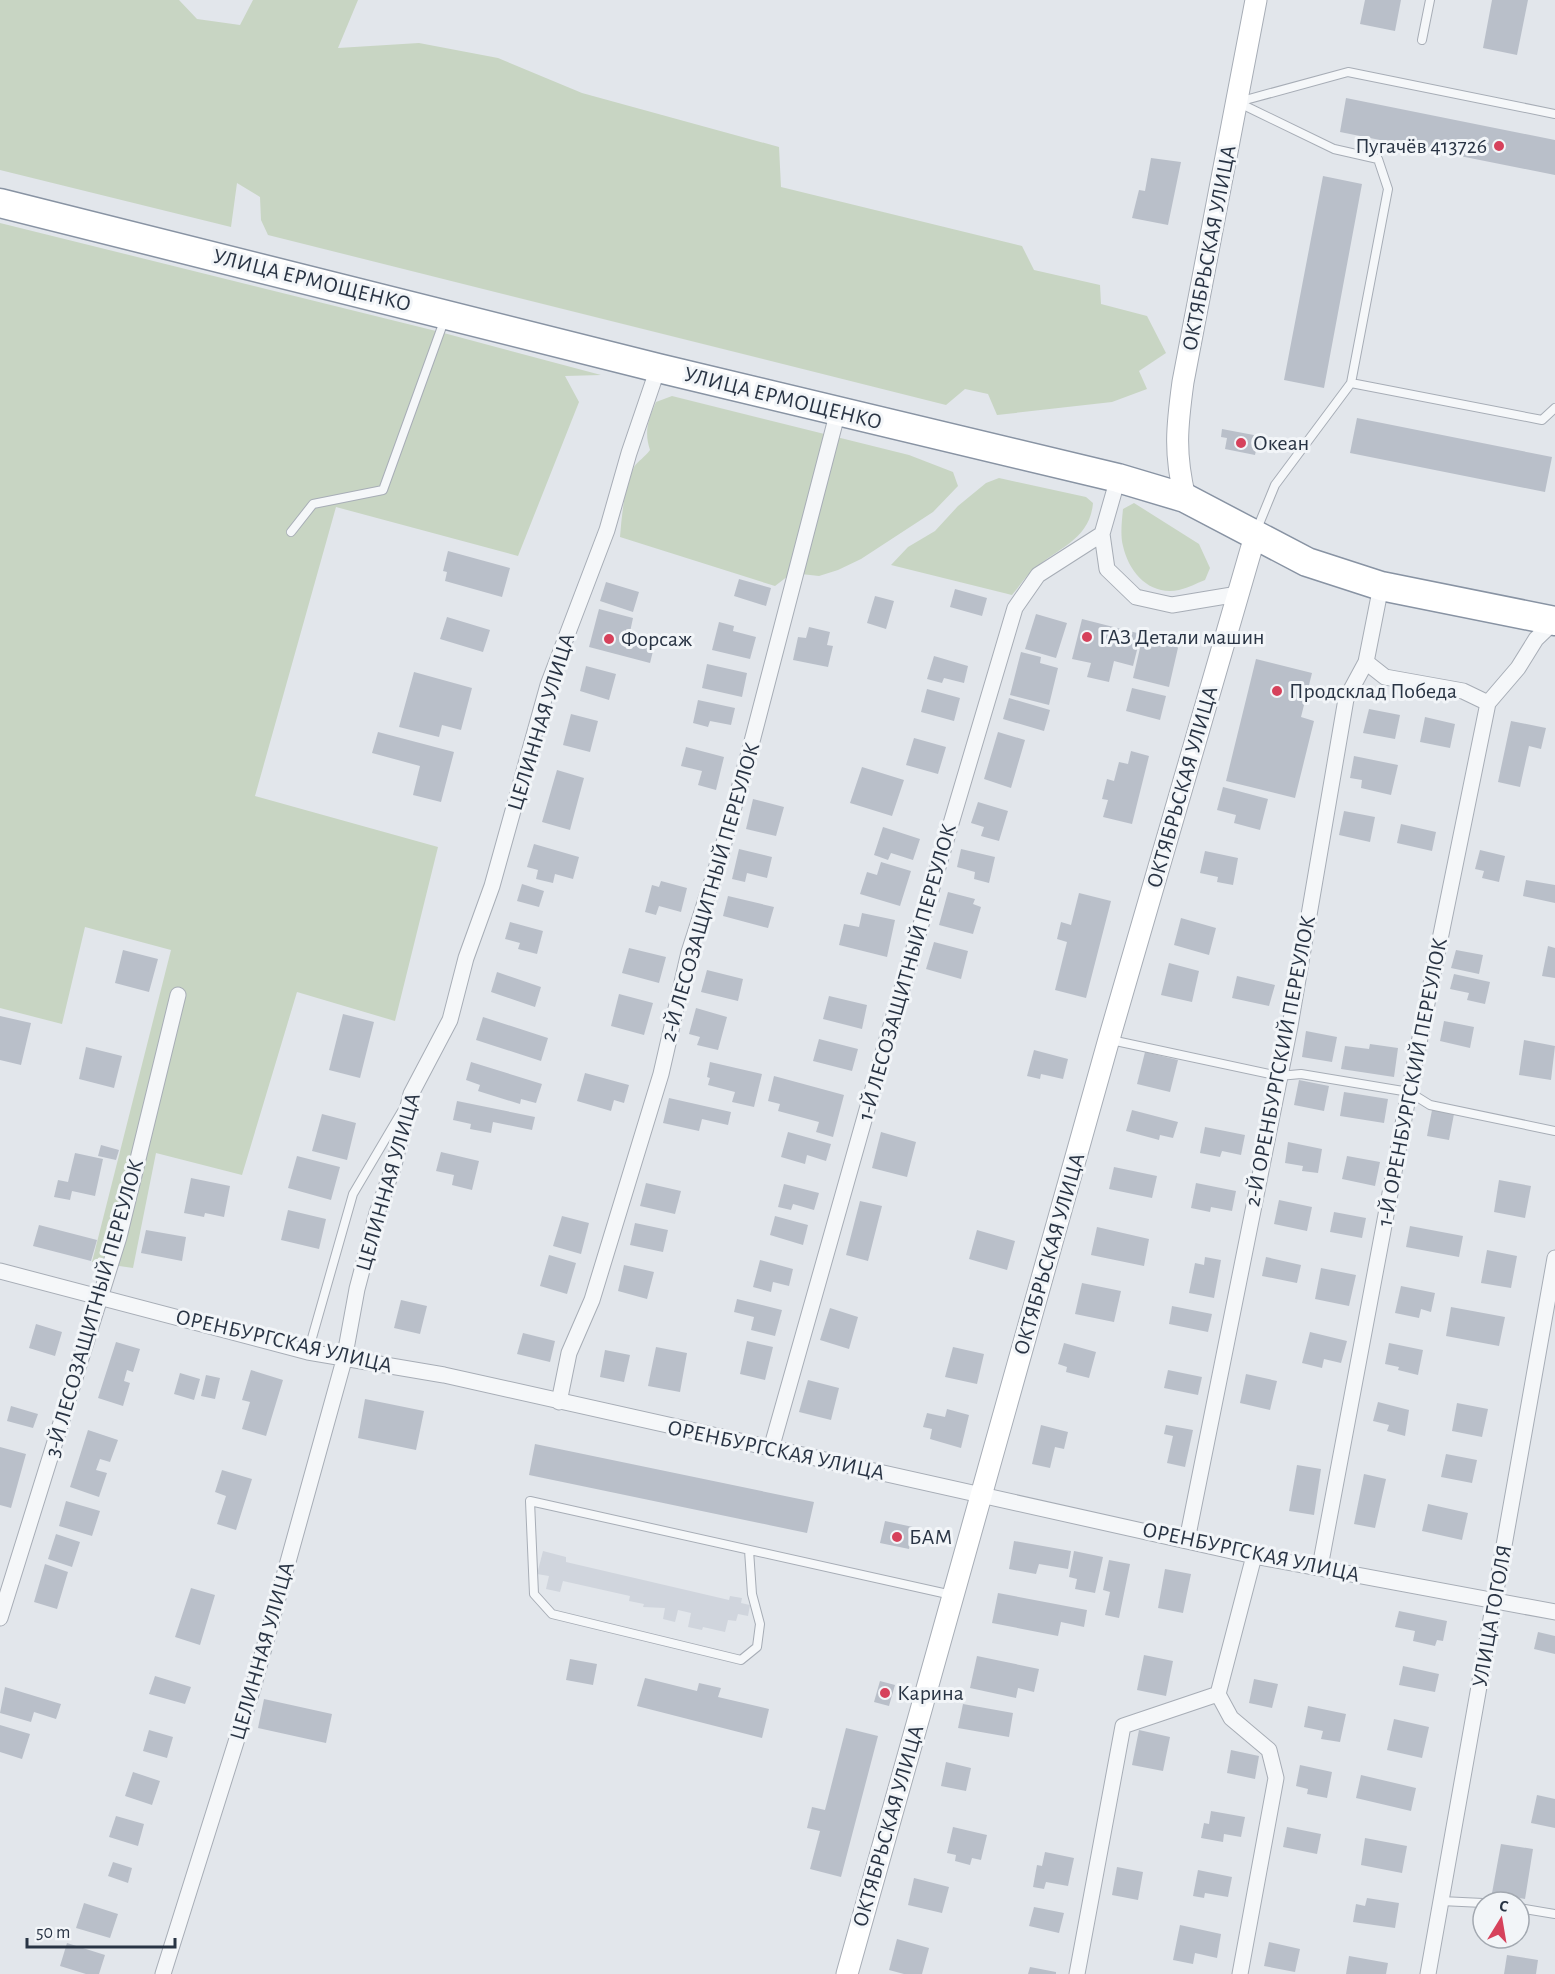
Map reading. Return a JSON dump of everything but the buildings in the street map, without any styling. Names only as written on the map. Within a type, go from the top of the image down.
[{"type":"highway","name":"УЛИЦА ЕРМОЩЕНКО","points":[[0,202],[658,368],[1118,478],[1185,498],[1307,562],[1381,586],[1555,621]]},
{"type":"street","name":"ОКТЯБРЬСКАЯ УЛИЦА","points":[[1185,498],[1177,465],[1177,430],[1183,382],[1256,0]]},
{"type":"street","name":"ЦЕЛИННАЯ УЛИЦА","points":[[163,1974],[253,1688],[344,1360],[357,1289],[377,1213],[394,1165],[411,1094],[450,1020],[466,958],[492,886],[548,685],[607,530],[629,453],[658,368]]},
{"type":"street","name":"2-Й ЛЕСОЗАЩИТНЫЙ ПЕРЕУЛОК","points":[[559,1402],[569,1353],[592,1300],[661,1074],[688,952],[722,850],[750,749],[837,411]]},
{"type":"street","points":[[1118,478],[1102,534],[1107,569],[1136,597],[1172,605],[1238,594]]},
{"type":"street","name":"1-Й ЛЕСОЗАЩИТНЫЙ ПЕРЕУЛОК","points":[[771,1449],[887,1039],[1016,608],[1038,575],[1102,534]]},
{"type":"street","name":"ОКТЯБРЬСКАЯ УЛИЦА","points":[[847,1974],[1109,1039],[1255,536]]},
{"type":"street","name":"2-Й ОРЕНБУРГСКИЙ ПЕРЕУЛОК","points":[[1186,1540],[1278,1076],[1290,1026],[1346,699],[1365,662],[1381,586]]},
{"type":"street","name":"1-Й ОРЕНБУРГСКИЙ ПЕРЕУЛОК","points":[[1320,1567],[1409,1092],[1488,703],[1518,668],[1536,639],[1555,621]]},
{"type":"street","points":[[1365,662],[1385,677],[1463,691],[1488,703]]},
{"type":"street","name":"3-Й ЛЕСОЗАЩИТНЫЙ ПЕРЕУЛОК","points":[[1,1609],[119,1236],[178,995]]},
{"type":"street","name":"УЛИЦА ГОГОЛЯ","points":[[1428,1974],[1496,1601],[1555,1258]]},
{"type":"street","name":"ОРЕНБУРГСКАЯ УЛИЦА","points":[[0,1271],[344,1360],[444,1375],[1254,1556],[1555,1612]]},
{"type":"street","points":[[1240,1974],[1276,1778],[1269,1750],[1231,1718],[1218,1694],[1254,1556]]},
{"type":"street","points":[[1077,1974],[1123,1726],[1218,1694]]},
{"type":"lane","points":[[1422,40],[1430,0]]},
{"type":"lane","points":[[1237,102],[1348,72],[1555,114]]},
{"type":"lane","points":[[1237,102],[1334,149],[1378,159],[1388,189],[1351,383],[1275,485],[1255,536]]},
{"type":"lane","points":[[291,532],[313,504],[383,490],[447,314]]},
{"type":"lane","points":[[1351,383],[1542,420],[1555,408]]},
{"type":"lane","points":[[1109,1039],[1278,1076],[1301,1074],[1409,1092],[1430,1105],[1555,1131]]},
{"type":"lane","points":[[308,1352],[353,1194],[411,1094]]},
{"type":"lane","points":[[749,1550],[752,1594],[760,1624],[757,1647],[741,1660],[552,1614],[534,1594],[530,1502],[749,1550],[953,1595]]},
{"type":"lane","points":[[1441,1901],[1471,1902]]},
{"type":"lane","points":[[1531,1910],[1555,1914]]},
{"type":"shaded area","points":[[543,1551],[566,1557],[566,1562],[729,1600],[730,1596],[742,1598],[741,1603],[750,1605],[748,1616],[738,1614],[736,1621],[728,1620],[725,1632],[703,1627],[702,1630],[688,1627],[691,1613],[678,1610],[675,1622],[663,1619],[665,1608],[643,1607],[644,1604],[629,1601],[630,1596],[563,1581],[560,1592],[546,1589],[549,1576],[537,1574]]},
{"type":"green space","points":[[0,0],[179,0],[197,19],[240,25],[253,0],[358,0],[338,48],[419,43],[498,58],[582,93],[779,147],[781,187],[1022,246],[1034,270],[1100,285],[1101,304],[1147,316],[1166,353],[1139,371],[1147,389],[1112,402],[997,415],[988,394],[965,389],[946,405],[268,235],[261,220],[260,197],[237,183],[231,227],[0,170]]},
{"type":"green space","points":[[0,223],[440,332],[601,375],[565,376],[579,402],[518,556],[336,507],[255,796],[438,847],[395,1021],[297,992],[242,1175],[156,1153],[133,1268],[92,1262],[171,950],[85,927],[62,1024],[0,1008]]},
{"type":"green space","points":[[672,396],[909,455],[953,472],[958,486],[933,512],[861,559],[819,576],[792,573],[775,586],[620,537],[624,501],[631,475],[634,467],[650,450],[647,432],[651,415],[656,402]]},
{"type":"green space","points":[[999,478],[1086,497],[1093,503],[1091,516],[1079,535],[1033,570],[1012,595],[891,565],[908,547],[935,531],[958,506],[986,483]]},
{"type":"green space","points":[[1134,503],[1199,544],[1210,568],[1205,580],[1182,589],[1169,591],[1150,586],[1142,580],[1130,565],[1122,542],[1123,509]]},
{"type":"place","name":"Пугачёв 413726","points":[[1499,146]]},
{"type":"place","name":"Океан","points":[[1241,443]]},
{"type":"place","name":"ГАЗ Детали машин","points":[[1087,637]]},
{"type":"place","name":"Форсаж","points":[[609,639]]},
{"type":"place","name":"Продсклад Победа","points":[[1277,691]]},
{"type":"place","name":"БАМ","points":[[897,1537]]},
{"type":"place","name":"Карина","points":[[885,1693]]}]
